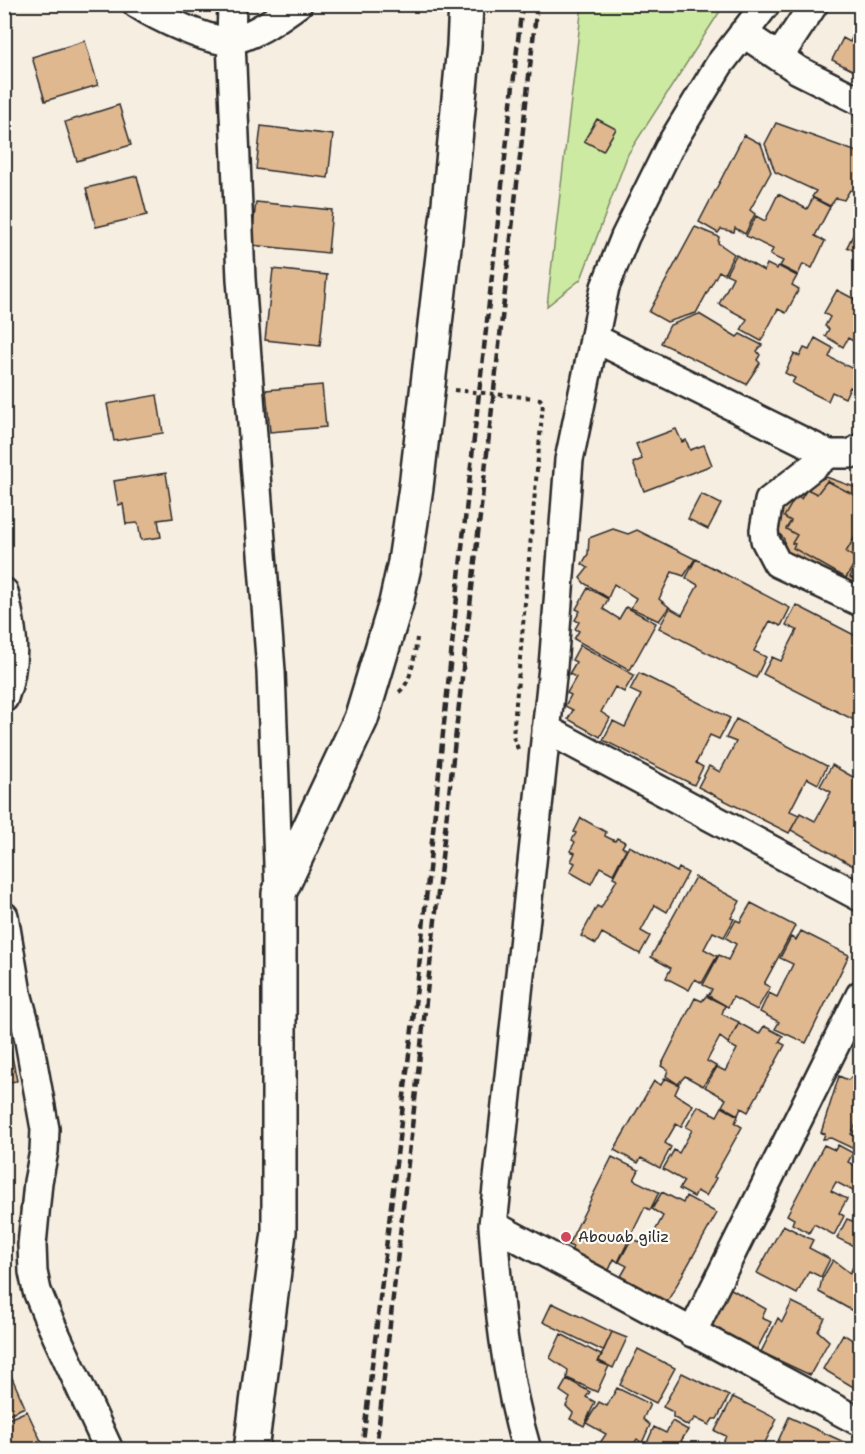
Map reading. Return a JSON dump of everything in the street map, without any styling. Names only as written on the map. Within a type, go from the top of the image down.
[{"type":"street","points":[[138,4],[153,15],[193,33],[231,41],[260,29],[298,4]]},
{"type":"street","points":[[232,4],[231,41],[241,279],[271,671],[279,893],[279,1232],[251,1449]]},
{"type":"street","points":[[279,893],[362,719],[396,603],[405,562],[416,488],[449,204],[466,4]]},
{"type":"street","points":[[527,1449],[504,1349],[493,1226],[546,729],[569,460],[605,286],[624,237],[671,144],[719,65],[766,4]]},
{"type":"street","points":[[778,57],[814,4]]},
{"type":"street","points":[[743,33],[798,70],[861,101]]},
{"type":"street","points":[[594,338],[850,454]]},
{"type":"street","points":[[850,454],[769,501],[764,530],[765,540],[777,563],[861,602]]},
{"type":"street","points":[[4,592],[13,632],[14,658],[4,698]]},
{"type":"street","points":[[546,729],[861,897]]},
{"type":"street","points":[[4,916],[11,992],[27,1030],[45,1129],[32,1245],[33,1272],[46,1314],[109,1449]]},
{"type":"street","points":[[692,1334],[861,995]]},
{"type":"street","points":[[493,1226],[861,1422]]},
{"type":"path","points":[[454,390],[534,398],[540,399],[543,404],[513,736],[521,753],[542,760]]},
{"type":"green space","points":[[582,5],[724,5],[628,154],[581,279],[547,306]]},
{"type":"building","points":[[860,20],[860,74],[832,60],[843,38],[850,42]]},
{"type":"building","points":[[85,41],[98,85],[45,101],[32,57]]},
{"type":"building","points":[[119,105],[131,145],[77,161],[65,122]]},
{"type":"building","points":[[597,119],[616,129],[603,151],[584,141]]},
{"type":"building","points":[[776,123],[860,153],[860,186],[854,191],[850,190],[844,200],[836,198],[830,206],[812,197],[816,191],[775,172],[765,144]]},
{"type":"building","points":[[261,126],[333,135],[328,178],[256,169]]},
{"type":"building","points":[[744,135],[761,144],[771,172],[750,210],[755,214],[745,234],[735,228],[734,232],[721,229],[718,233],[699,222]]},
{"type":"building","points":[[137,176],[147,215],[96,227],[86,188]]},
{"type":"building","points":[[778,194],[807,209],[813,198],[830,207],[815,236],[825,241],[812,268],[803,264],[798,275],[780,266],[783,261],[770,255],[773,249],[746,236],[756,216],[765,221]]},
{"type":"building","points":[[256,202],[332,210],[328,253],[251,245]]},
{"type":"building","points":[[695,227],[719,237],[718,243],[734,254],[724,274],[719,271],[696,313],[667,322],[649,312]]},
{"type":"building","points":[[857,227],[860,229],[860,254],[847,247]]},
{"type":"building","points":[[736,255],[764,271],[767,264],[777,269],[778,266],[797,276],[792,285],[799,289],[786,313],[778,309],[761,341],[741,330],[747,319],[719,304],[733,277],[726,274]]},
{"type":"building","points":[[273,269],[327,275],[320,346],[265,340]]},
{"type":"building","points":[[837,290],[860,302],[860,345],[848,338],[843,347],[825,336],[829,329],[825,326],[830,317],[824,313]]},
{"type":"building","points":[[699,314],[737,337],[740,334],[762,345],[757,351],[760,355],[757,360],[760,363],[746,384],[661,343],[670,325]]},
{"type":"building","points":[[815,338],[833,348],[829,357],[859,372],[860,368],[860,392],[850,387],[845,398],[832,392],[828,401],[792,383],[795,378],[785,373],[794,354],[800,356],[804,348],[809,350]]},
{"type":"building","points":[[322,385],[326,427],[270,432],[266,390]]},
{"type":"building","points":[[157,395],[163,433],[114,441],[107,404]]},
{"type":"building","points":[[676,429],[682,442],[686,440],[690,450],[704,445],[712,465],[644,491],[633,463],[642,459],[636,444]]},
{"type":"building","points":[[166,473],[173,518],[158,520],[161,537],[141,540],[138,523],[126,524],[123,504],[118,505],[114,481]]},
{"type":"building","points":[[826,477],[860,489],[860,589],[785,551],[784,539],[778,532],[780,524],[777,515],[794,492]]},
{"type":"building","points":[[827,481],[860,498],[860,528],[846,552],[857,559],[846,578],[793,548],[795,544],[792,543],[797,535],[786,529],[791,521],[784,517],[796,496],[801,499],[807,489],[817,494]]},
{"type":"building","points":[[701,494],[721,504],[708,529],[688,519]]},
{"type":"building","points":[[613,529],[628,534],[637,530],[695,559],[684,576],[672,572],[659,599],[669,607],[659,621],[631,608],[636,598],[614,584],[608,598],[580,578],[588,568],[582,564],[588,554],[589,538]]},
{"type":"building","points":[[696,559],[790,608],[781,626],[770,621],[754,651],[766,657],[756,678],[659,628],[670,608],[682,615],[698,585],[686,578]]},
{"type":"building","points":[[860,561],[860,583],[850,577]]},
{"type":"building","points":[[588,588],[608,599],[603,609],[619,619],[626,607],[656,623],[630,670],[574,639],[579,631],[575,629],[579,622],[575,620],[580,611],[576,609]]},
{"type":"building","points":[[796,605],[860,638],[860,684],[855,696],[860,698],[860,707],[854,720],[763,674],[772,657],[781,661],[797,630],[786,625]]},
{"type":"building","points":[[580,645],[634,675],[624,692],[615,687],[601,712],[610,718],[600,737],[568,719],[573,710],[565,706],[571,695],[567,693],[576,677],[569,674],[576,662],[572,660]]},
{"type":"building","points":[[639,673],[730,718],[719,739],[710,735],[696,763],[703,767],[694,785],[603,740],[613,721],[625,727],[641,695],[630,690]]},
{"type":"building","points":[[736,719],[827,766],[818,784],[807,778],[790,811],[799,815],[789,833],[698,787],[709,766],[720,772],[736,742],[726,738]]},
{"type":"building","points":[[832,765],[860,781],[860,870],[791,830],[800,813],[815,821],[831,792],[820,786]]},
{"type":"building","points":[[581,818],[606,832],[605,836],[615,841],[617,838],[625,842],[622,847],[626,849],[613,874],[600,867],[591,884],[570,872],[575,863],[571,861],[575,853],[570,851],[575,842],[572,840]]},
{"type":"building","points":[[629,846],[677,872],[679,868],[688,873],[667,912],[655,905],[641,931],[650,936],[640,954],[602,933],[596,944],[581,936],[597,906],[601,908],[617,879],[613,877]]},
{"type":"building","points":[[695,877],[740,901],[731,918],[734,919],[724,937],[713,932],[704,949],[717,956],[702,983],[695,979],[689,990],[666,978],[671,968],[651,957]]},
{"type":"building","points":[[751,903],[795,926],[764,984],[770,987],[757,1010],[733,997],[728,1007],[708,997],[712,989],[703,985],[719,955],[728,960],[736,944],[726,938],[736,920],[740,922]]},
{"type":"building","points":[[801,931],[849,955],[806,1043],[775,1029],[779,1022],[760,1012],[769,993],[777,997],[793,964],[780,958],[791,937],[796,940]]},
{"type":"building","points":[[707,995],[725,1005],[722,1014],[739,1022],[728,1043],[720,1037],[707,1061],[716,1066],[703,1086],[685,1076],[678,1084],[666,1076],[668,1070],[661,1066],[695,998],[702,1001]]},
{"type":"building","points":[[4,1017],[17,1081],[4,1083]]},
{"type":"building","points":[[739,1023],[759,1034],[764,1026],[783,1036],[779,1042],[785,1045],[748,1112],[741,1108],[738,1115],[722,1106],[726,1099],[705,1087],[717,1067],[725,1071],[737,1049],[728,1044]]},
{"type":"building","points":[[839,1076],[848,1080],[852,1076],[860,1079],[860,1117],[851,1134],[858,1138],[854,1149],[831,1138],[823,1139],[825,1134],[821,1133]]},
{"type":"building","points":[[665,1078],[679,1085],[675,1094],[693,1105],[681,1127],[676,1124],[665,1143],[671,1147],[660,1168],[641,1158],[638,1163],[614,1150],[654,1081],[661,1085]]},
{"type":"building","points":[[698,1106],[717,1116],[722,1107],[738,1116],[735,1123],[742,1127],[706,1196],[697,1191],[694,1197],[679,1189],[684,1181],[663,1169],[674,1150],[679,1153],[692,1130],[686,1127]]},
{"type":"building","points":[[824,1145],[835,1150],[838,1145],[853,1153],[848,1162],[860,1168],[860,1183],[855,1192],[836,1182],[831,1191],[847,1199],[839,1213],[844,1216],[834,1235],[814,1224],[809,1233],[792,1224],[794,1219],[787,1215]]},
{"type":"building","points":[[612,1157],[639,1170],[634,1180],[659,1192],[650,1210],[645,1207],[618,1262],[614,1259],[609,1270],[569,1255],[573,1247],[568,1245]]},
{"type":"building","points":[[662,1192],[683,1203],[686,1196],[717,1213],[666,1304],[620,1278],[627,1266],[619,1262],[632,1238],[647,1246],[663,1216],[652,1209]]},
{"type":"building","points":[[860,1212],[860,1255],[856,1252],[858,1248],[837,1238],[847,1219],[855,1222]]},
{"type":"building","points":[[783,1225],[813,1240],[809,1248],[830,1259],[821,1277],[809,1271],[797,1294],[757,1273]]},
{"type":"building","points":[[833,1260],[850,1273],[856,1261],[860,1264],[860,1311],[854,1307],[853,1311],[819,1292],[822,1279]]},
{"type":"building","points":[[726,1286],[766,1309],[762,1318],[771,1322],[754,1355],[704,1328]]},
{"type":"building","points":[[792,1302],[825,1318],[818,1331],[829,1341],[810,1375],[761,1352],[778,1318],[782,1322]]},
{"type":"building","points":[[552,1303],[612,1332],[603,1351],[543,1322]]},
{"type":"building","points":[[860,1329],[860,1391],[823,1369],[843,1334],[854,1341]]},
{"type":"building","points":[[612,1332],[627,1338],[613,1368],[599,1361]]},
{"type":"building","points":[[561,1334],[601,1355],[598,1362],[609,1366],[597,1392],[567,1378],[568,1370],[550,1358]]},
{"type":"building","points":[[638,1349],[675,1368],[656,1403],[620,1385]]},
{"type":"building","points":[[9,1371],[25,1407],[4,1416],[4,1373]]},
{"type":"building","points":[[682,1373],[729,1396],[717,1419],[713,1419],[709,1425],[695,1418],[688,1426],[673,1417],[673,1412],[663,1407]]},
{"type":"building","points":[[567,1379],[590,1392],[586,1397],[595,1402],[584,1426],[570,1419],[573,1413],[566,1406],[570,1398],[560,1391]]},
{"type":"building","points":[[617,1388],[650,1404],[643,1419],[650,1425],[642,1443],[637,1439],[630,1450],[606,1450],[598,1446],[606,1434],[586,1423],[599,1402],[607,1406]]},
{"type":"building","points":[[733,1397],[777,1419],[761,1450],[753,1450],[745,1446],[743,1450],[735,1450],[723,1443],[726,1436],[715,1431]]},
{"type":"building","points":[[27,1411],[42,1443],[28,1450],[4,1450],[4,1421]]},
{"type":"building","points":[[789,1417],[846,1443],[843,1450],[774,1450]]},
{"type":"building","points":[[672,1421],[688,1430],[681,1441],[696,1450],[653,1450],[654,1448],[646,1445],[654,1427],[666,1433]]},
{"type":"railway","points":[[362,1450],[417,987],[463,538],[522,4]]},
{"type":"railway","points":[[376,1450],[537,4]]},
{"type":"place","name":"Abouab giliz","points":[[566,1237]]}]
